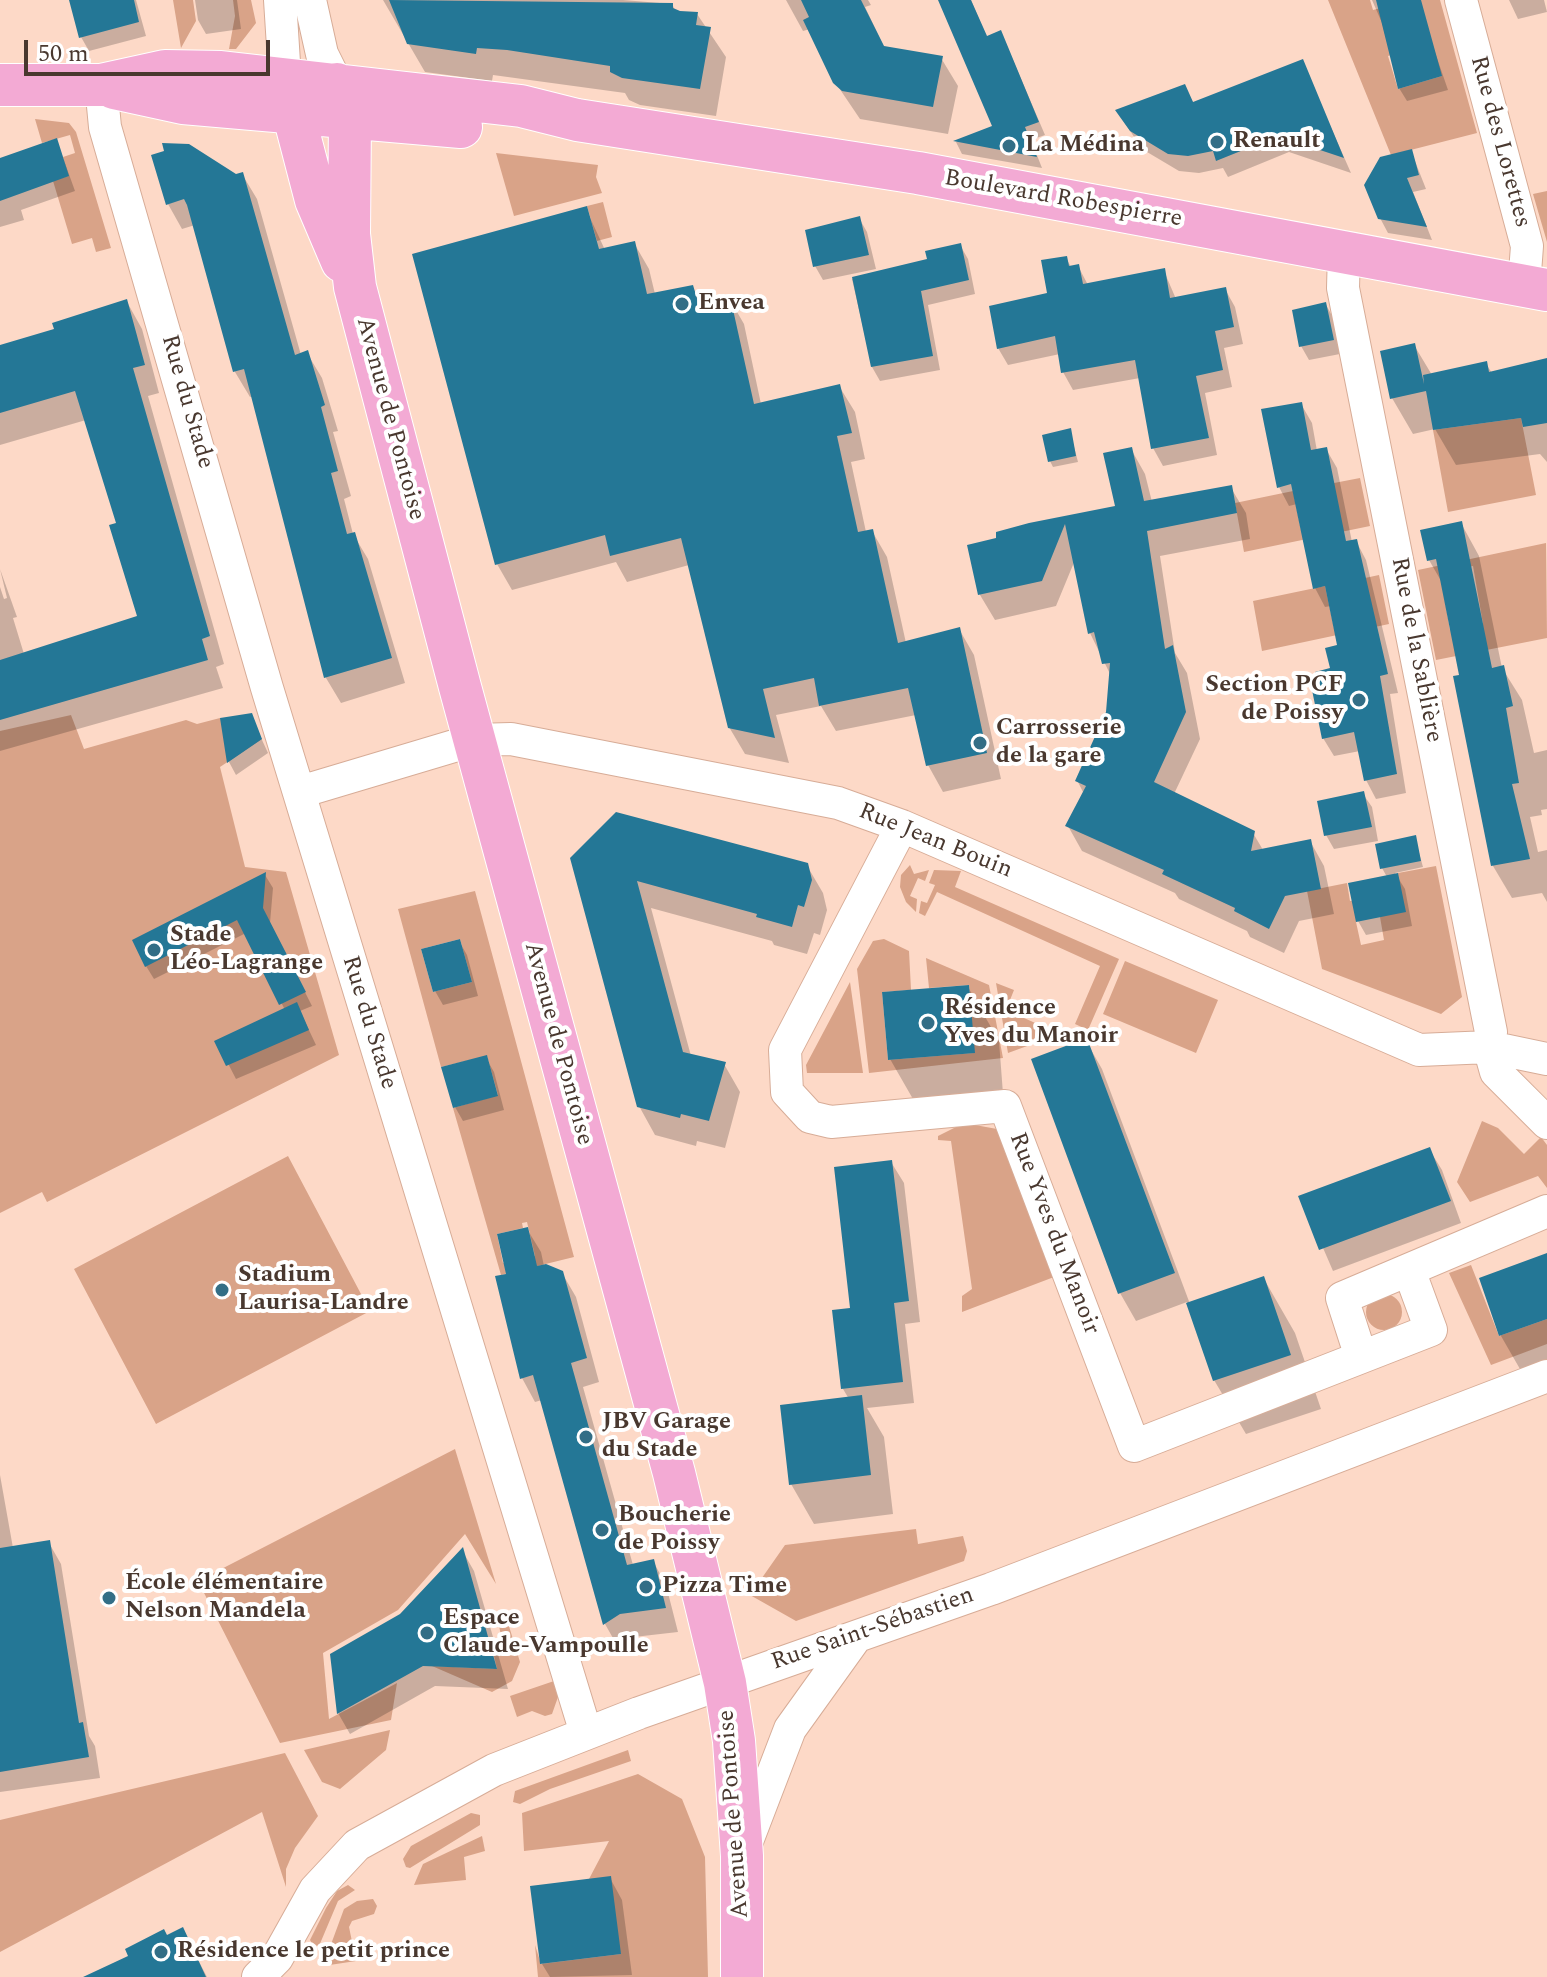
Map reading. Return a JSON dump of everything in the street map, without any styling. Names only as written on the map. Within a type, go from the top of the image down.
[{"type":"main road","name":"Boulevard Robespierre","points":[[0,85],[101,85],[183,103],[289,94],[343,100],[490,130],[577,120],[889,168],[1536,288]]},
{"type":"main road","points":[[289,94],[316,200],[355,287]]},
{"type":"main road","name":"Avenue de Pontoise","points":[[343,100],[348,221],[355,287],[474,740],[674,1473],[725,1683],[734,1741],[742,1856],[742,1977]]},
{"type":"street","points":[[280,0],[289,94]]},
{"type":"street","points":[[310,0],[322,54],[343,100]]},
{"type":"street","name":"Rue des Lorettes","points":[[1461,0],[1536,288]]},
{"type":"street","name":"Rue du Stade","points":[[101,85],[105,127],[300,792],[586,1733]]},
{"type":"street","name":"Rue de la Sablière","points":[[1344,252],[1343,288],[1491,1032],[1489,1047]]},
{"type":"street","name":"Rue Jean Bouin","points":[[300,792],[474,740],[511,739],[838,803],[902,826],[1419,1050],[1489,1047],[1547,1059]]},
{"type":"street","name":"Rue Yves du Manoir","points":[[902,826],[785,1050],[787,1092],[810,1117],[831,1122],[1005,1106],[1134,1446],[1431,1330],[1409,1270]]},
{"type":"street","points":[[1489,1047],[1496,1072],[1547,1123]]},
{"type":"street","points":[[1361,1357],[1342,1298],[1547,1211]]},
{"type":"street","name":"Rue Saint-Sébastien","points":[[273,1971],[315,1890],[369,1836],[494,1770],[586,1733],[995,1587],[1547,1376]]},
{"type":"street","points":[[742,1856],[790,1729],[856,1637]]},
{"type":"shaded area","points":[[173,0],[193,0],[196,21],[181,48]]},
{"type":"shaded area","points":[[233,0],[251,0],[256,23],[236,49],[229,49],[235,16]]},
{"type":"shaded area","points":[[1328,0],[1370,0],[1373,10],[1411,0],[1440,0],[1477,133],[1391,155]],"holes":[[[1391,55],[1442,76],[1398,89],[1388,56]]]},
{"type":"shaded area","points":[[35,119],[69,123],[76,132],[111,248],[96,252],[92,238],[72,244],[53,181],[68,176],[63,157],[75,153],[70,135],[42,143]]},
{"type":"shaded area","points":[[496,153],[598,165],[596,177],[602,193],[514,216]]},
{"type":"shaded area","points":[[1547,191],[1547,242],[1533,194]]},
{"type":"shaded area","points":[[603,202],[612,237],[597,241],[587,206]]},
{"type":"shaded area","points":[[1521,418],[1536,495],[1448,512],[1433,430]]},
{"type":"shaded area","points":[[1360,478],[1370,526],[1244,552],[1235,503],[1293,491],[1301,530],[1334,483]]},
{"type":"shaded area","points":[[1546,543],[1547,638],[1436,660],[1418,570]],"holes":[[[1473,566],[1483,624],[1450,630],[1440,572]]]},
{"type":"shaded area","points":[[1379,575],[1389,624],[1262,651],[1253,601],[1325,586],[1334,628],[1365,578]]},
{"type":"shaded area","name":"Stade Léo-Lagrange","points":[[71,715],[84,749],[186,720],[197,724],[220,718],[262,739],[220,767],[245,867],[286,872],[339,1055],[47,1202],[42,1192],[0,1213],[0,731]]},
{"type":"shaded area","points":[[910,865],[914,874],[929,870],[925,881],[918,878],[910,896],[917,899],[916,912],[906,902],[900,887],[901,875]]},
{"type":"shaded area","points":[[1436,866],[1462,997],[1441,1014],[1322,969],[1307,891],[1347,883],[1350,901],[1357,900],[1356,922],[1361,945],[1384,940],[1380,917],[1398,873]]},
{"type":"shaded area","points":[[934,870],[961,871],[955,887],[1119,959],[1088,1030],[1075,1024],[1100,966],[937,892],[925,916],[919,913],[921,901],[927,903],[935,885],[929,883]]},
{"type":"shaded area","points":[[475,891],[574,1257],[501,1275],[453,1108],[498,1095],[487,1056],[441,1067],[398,909]],"holes":[[[460,939],[472,982],[433,992],[421,949]],[[527,1222],[535,1256],[503,1263],[497,1234],[523,1228],[522,1223]]]},
{"type":"shaded area","points":[[884,939],[909,951],[911,990],[882,992],[888,1060],[974,1053],[969,985],[929,988],[926,958],[989,985],[1003,1058],[869,1073],[857,969],[873,941]]},
{"type":"shaded area","points":[[1125,961],[1218,1000],[1196,1053],[1103,1014]]},
{"type":"shaded area","points":[[850,982],[863,1073],[807,1073],[806,1065]]},
{"type":"shaded area","points":[[996,983],[1014,990],[1006,1010],[1060,1034],[1008,1053]]},
{"type":"shaded area","points":[[1482,1121],[1498,1128],[1524,1154],[1541,1137],[1547,1145],[1547,1188],[1538,1176],[1470,1202],[1457,1182]]},
{"type":"shaded area","points":[[964,1123],[997,1129],[1054,1277],[962,1312],[962,1296],[972,1289],[951,1141],[938,1140],[938,1136]]},
{"type":"shaded area","name":"Stadium Laurisa-Landre","points":[[288,1156],[370,1311],[156,1424],[74,1269]]},
{"type":"shaded area","points":[[1471,1265],[1499,1336],[1547,1319],[1547,1344],[1491,1365],[1449,1273]]},
{"type":"shaded area","points":[[1384,1294],[1397,1299],[1402,1312],[1397,1325],[1384,1330],[1371,1325],[1366,1312],[1371,1299]]},
{"type":"shaded area","points":[[455,1449],[496,1584],[465,1534],[398,1610],[323,1653],[329,1719],[397,1683],[391,1720],[280,1743],[198,1581]]},
{"type":"shaded area","points":[[916,1529],[918,1544],[963,1536],[967,1551],[964,1561],[796,1621],[750,1595],[785,1545]]},
{"type":"shaded area","points":[[508,1623],[520,1662],[512,1681],[492,1692],[432,1666],[497,1669],[493,1652],[504,1649],[499,1626]]},
{"type":"shaded area","points":[[557,1680],[558,1697],[552,1714],[545,1716],[532,1711],[517,1717],[510,1696]]},
{"type":"shaded area","points":[[390,1730],[386,1750],[340,1789],[322,1782],[304,1750]]},
{"type":"shaded area","points":[[628,1750],[631,1761],[550,1789],[520,1804],[513,1802],[515,1791]]},
{"type":"shaded area","points":[[285,1753],[318,1816],[295,1848],[286,1869],[286,1887],[262,1812],[0,1952],[0,1820]]},
{"type":"shaded area","points":[[638,1774],[682,1799],[705,1857],[708,1977],[538,1977],[535,1945],[541,1964],[621,1954],[589,1879],[609,1841],[524,1851],[522,1813]]},
{"type":"shaded area","points":[[471,1813],[480,1815],[480,1825],[410,1868],[406,1867],[403,1859],[411,1846]]},
{"type":"shaded area","points":[[482,1836],[485,1851],[464,1857],[466,1880],[414,1885],[423,1864]]},
{"type":"shaded area","points":[[348,1885],[355,1890],[338,1901],[319,1946],[313,1945],[310,1940],[326,1908],[337,1891]]},
{"type":"shaded area","points":[[373,1899],[377,1906],[374,1914],[352,1921],[349,1927],[356,1961],[323,1966],[344,1909],[357,1901]]},
{"type":"building","points":[[69,0],[134,0],[139,22],[79,38]]},
{"type":"building","points":[[389,0],[673,3],[673,8],[680,11],[698,12],[696,25],[711,27],[700,89],[622,78],[610,72],[610,66],[507,50],[477,48],[476,54],[407,44]]},
{"type":"building","points":[[801,0],[861,0],[884,46],[943,56],[933,107],[842,91],[833,83],[803,20],[809,17]]},
{"type":"building","points":[[938,0],[971,0],[987,36],[1001,30],[1039,122],[1025,127],[1037,157],[953,141],[992,126]]},
{"type":"building","points":[[1376,0],[1421,0],[1442,76],[1398,89]]},
{"type":"building","points":[[1303,59],[1344,158],[1278,136],[1216,161],[1213,151],[1188,156],[1168,154],[1130,131],[1115,110],[1185,84],[1193,102]]},
{"type":"building","points":[[57,138],[69,176],[0,201],[0,158]]},
{"type":"building","points":[[162,143],[189,144],[236,174],[243,172],[295,355],[308,350],[325,405],[321,407],[338,471],[331,473],[347,534],[355,532],[392,658],[324,678],[244,369],[233,372],[187,205],[184,199],[166,205],[151,155],[164,151]]},
{"type":"building","points":[[1412,149],[1419,175],[1407,178],[1427,227],[1378,219],[1364,185],[1380,157]]},
{"type":"building","points":[[587,206],[599,249],[635,241],[647,294],[693,285],[698,302],[730,296],[754,404],[840,384],[852,433],[837,436],[858,532],[873,529],[898,643],[960,627],[987,753],[926,766],[908,688],[819,706],[814,678],[763,689],[775,738],[728,728],[681,538],[610,556],[605,535],[495,565],[412,254]]},
{"type":"building","points":[[860,216],[869,255],[813,267],[805,230]]},
{"type":"building","points":[[961,243],[969,280],[921,291],[933,356],[871,367],[852,277],[927,259],[925,251]]},
{"type":"building","points":[[1067,256],[1069,266],[1079,264],[1083,284],[1165,268],[1170,298],[1226,287],[1234,327],[1215,331],[1223,370],[1196,376],[1209,438],[1151,449],[1135,360],[1061,373],[1055,336],[997,349],[989,306],[1047,293],[1041,260]]},
{"type":"building","points":[[127,299],[145,365],[133,368],[210,636],[202,639],[208,660],[0,720],[0,660],[137,616],[109,525],[116,523],[75,391],[0,413],[0,345],[54,329],[52,323]]},
{"type":"building","points":[[1326,302],[1334,340],[1299,347],[1292,310]]},
{"type":"building","points":[[1415,343],[1424,384],[1423,375],[1487,361],[1489,372],[1547,358],[1547,423],[1523,427],[1521,418],[1433,430],[1426,391],[1390,399],[1380,351]]},
{"type":"building","points":[[1302,402],[1311,450],[1327,447],[1346,541],[1357,539],[1388,674],[1380,676],[1397,774],[1364,781],[1354,732],[1322,739],[1312,690],[1320,688],[1315,672],[1330,668],[1325,648],[1337,645],[1325,586],[1313,589],[1291,484],[1277,488],[1261,409]]},
{"type":"building","points":[[1071,428],[1076,456],[1048,462],[1042,435]]},
{"type":"building","points":[[1132,447],[1144,501],[1232,485],[1237,513],[1147,531],[1165,649],[1173,645],[1186,712],[1154,782],[1255,831],[1251,851],[1311,839],[1321,889],[1285,896],[1269,929],[1234,911],[1235,908],[1162,874],[1164,870],[1065,826],[1086,786],[1075,781],[1106,712],[1110,663],[1102,664],[1094,632],[1088,634],[1065,524],[1042,581],[978,595],[967,545],[996,538],[996,532],[1029,523],[1115,506],[1103,453]]},
{"type":"building","points":[[1462,521],[1492,668],[1504,665],[1513,706],[1506,708],[1519,783],[1512,784],[1530,859],[1491,866],[1453,676],[1459,675],[1436,559],[1427,561],[1420,530]]},
{"type":"building","points":[[252,713],[262,739],[227,763],[220,718]]},
{"type":"building","points":[[1364,791],[1372,827],[1324,836],[1317,801]]},
{"type":"building","points":[[616,812],[808,863],[812,880],[804,907],[798,905],[792,927],[756,917],[757,914],[637,881],[683,1052],[726,1062],[709,1121],[681,1114],[680,1118],[637,1107],[570,858]]},
{"type":"building","points":[[1416,835],[1421,861],[1380,869],[1375,844]]},
{"type":"building","points":[[266,872],[263,908],[306,992],[279,1005],[237,920],[145,967],[132,940]]},
{"type":"building","points":[[1398,873],[1406,912],[1356,922],[1348,883]]},
{"type":"building","points":[[460,939],[472,982],[433,992],[421,949]]},
{"type":"building","name":"Résidence Yves du Manoir","points":[[969,985],[975,1053],[888,1060],[882,992]]},
{"type":"building","points":[[297,1002],[309,1030],[226,1066],[214,1041]]},
{"type":"building","points":[[1087,1038],[1175,1273],[1118,1294],[1031,1059]]},
{"type":"building","points":[[487,1055],[498,1096],[453,1108],[441,1067]]},
{"type":"building","points":[[1430,1147],[1451,1201],[1319,1250],[1298,1196]]},
{"type":"building","points":[[892,1160],[909,1301],[894,1303],[903,1382],[841,1389],[832,1310],[850,1308],[834,1167]]},
{"type":"building","points":[[528,1227],[537,1266],[546,1264],[563,1271],[587,1358],[571,1363],[627,1565],[654,1559],[666,1608],[620,1614],[603,1625],[533,1375],[520,1379],[495,1276],[506,1274],[497,1234]]},
{"type":"building","points":[[1547,1253],[1547,1319],[1499,1336],[1479,1278]]},
{"type":"building","points":[[1264,1276],[1291,1355],[1213,1381],[1186,1303]]},
{"type":"building","points":[[862,1395],[871,1475],[789,1485],[780,1405]]},
{"type":"building","points":[[50,1540],[79,1723],[83,1722],[89,1757],[0,1772],[0,1548]]},
{"type":"building","name":"Espace Claude-Vampoulle","points":[[463,1547],[497,1669],[423,1666],[337,1714],[330,1654],[400,1614]]},
{"type":"building","points":[[611,1876],[621,1954],[540,1964],[530,1886]]},
{"type":"building","name":"Résidence le petit prince","points":[[183,1927],[206,1977],[83,1977],[128,1956],[125,1949],[164,1929],[167,1935]]},
{"type":"place","name":"Renault","points":[[1217,142]]},
{"type":"place","name":"La Médina","points":[[1009,146]]},
{"type":"place","name":"Envea","points":[[682,304]]},
{"type":"place","name":"Section PCF de Poissy","points":[[1359,700]]},
{"type":"place","name":"Carrosserie de la gare","points":[[980,743]]},
{"type":"place","name":"Stade Léo-Lagrange","points":[[154,950]]},
{"type":"place","name":"Résidence Yves du Manoir","points":[[928,1023]]},
{"type":"place","name":"Stadium Laurisa-Landre","points":[[222,1290]]},
{"type":"place","name":"JBV Garage du Stade","points":[[586,1437]]},
{"type":"place","name":"Boucherie de Poissy","points":[[602,1530]]},
{"type":"place","name":"Pizza Time","points":[[646,1587]]},
{"type":"place","name":"École élémentaire Nelson Mandela","points":[[109,1598]]},
{"type":"place","name":"Espace Claude-Vampoulle","points":[[427,1633]]},
{"type":"place","name":"Résidence le petit prince","points":[[161,1952]]}]
